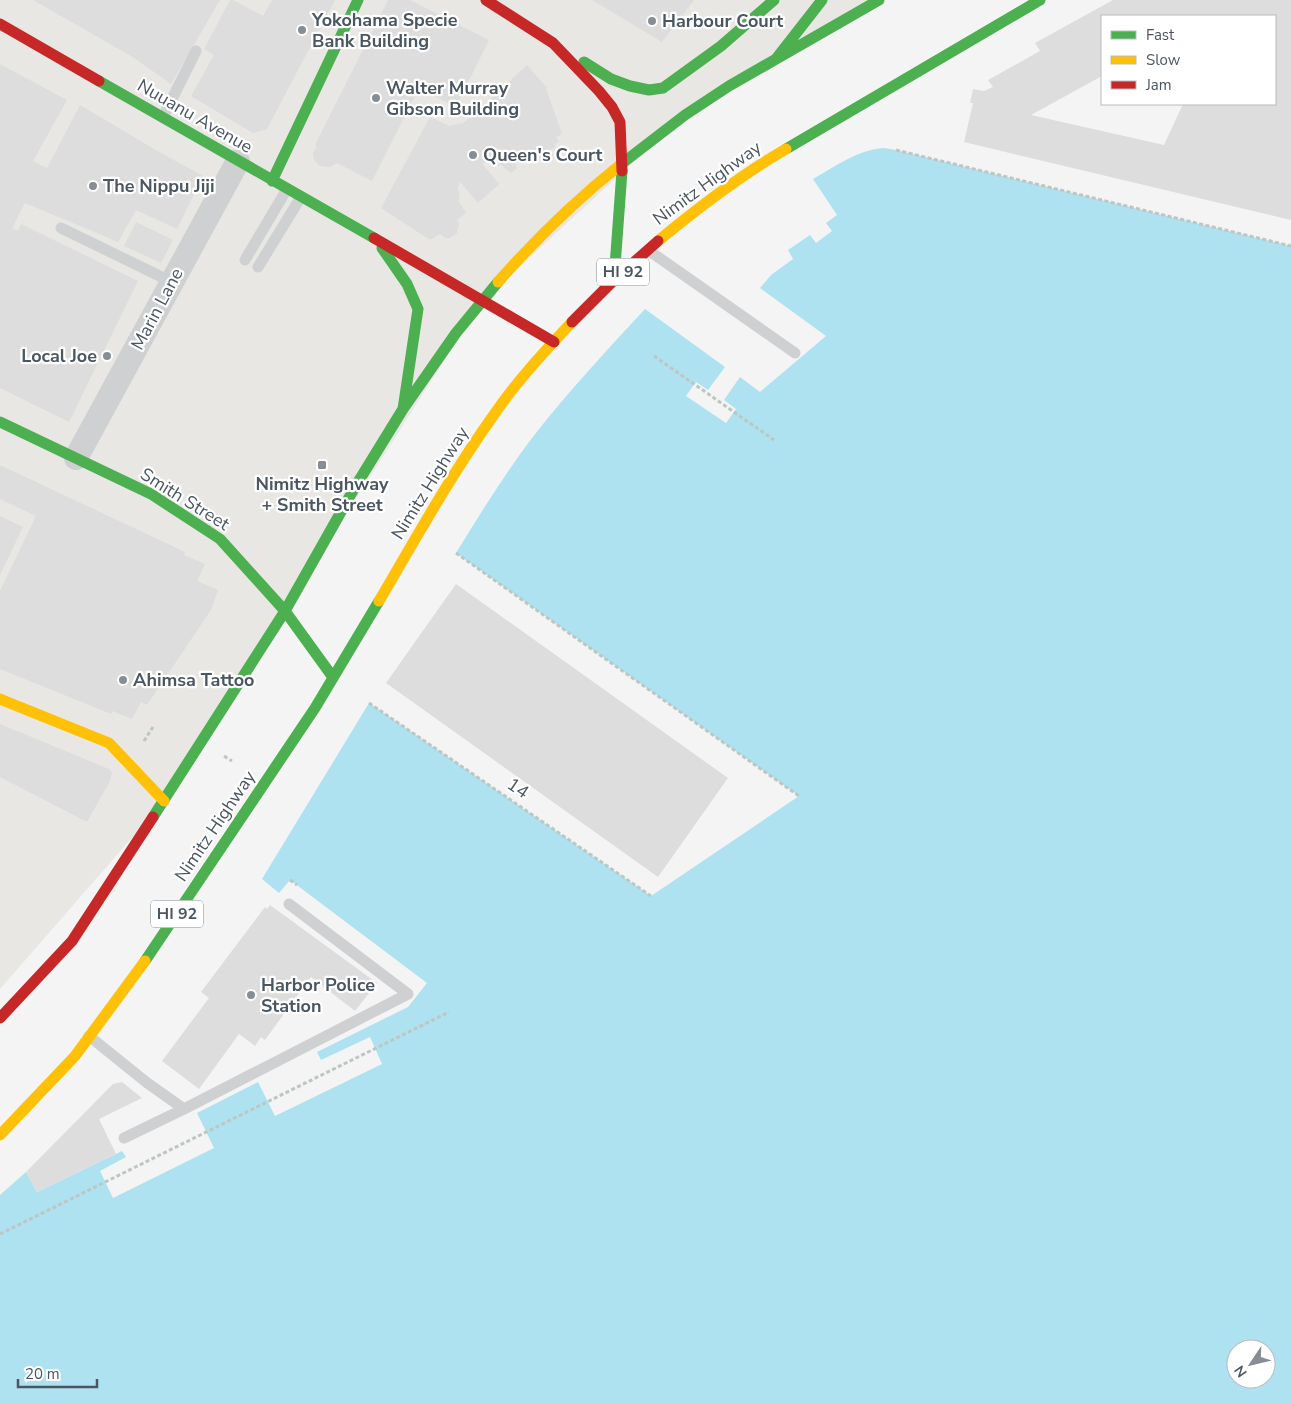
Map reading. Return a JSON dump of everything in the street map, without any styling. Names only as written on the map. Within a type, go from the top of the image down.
[{"type":"main road","points":[[272,181],[358,0]]},
{"type":"main road","points":[[486,0],[611,79],[649,90],[663,88],[720,46],[774,0]]},
{"type":"main road","points":[[776,59],[822,0]]},
{"type":"main road","points":[[0,1018],[72,941],[285,611],[355,487],[403,409],[456,333],[482,301],[525,252],[564,214],[623,163],[685,115],[776,59],[879,0]]},
{"type":"main road","name":"Nimitz Highway","points":[[0,1135],[75,1056],[140,969],[315,708],[332,676],[460,464],[532,366],[614,280],[709,200],[762,163],[1040,0]]},
{"type":"main road","name":"Nuuanu Avenue","points":[[0,24],[554,342]]},
{"type":"main road","points":[[553,43],[599,91],[612,107],[620,122],[623,163],[614,280]]},
{"type":"main road","name":"Nuuanu Avenue","points":[[373,237],[408,282],[416,297],[418,308],[403,409]]},
{"type":"main road","name":"Smith Street","points":[[0,422],[151,494],[220,539],[285,611],[332,676]]},
{"type":"main road","points":[[0,699],[109,742],[164,801]]},
{"type":"street","name":"Marin Lane","points":[[76,458],[238,161]]},
{"type":"lane","points":[[163,116],[196,51]]},
{"type":"lane","points":[[245,260],[287,189]]},
{"type":"lane","points":[[258,267],[300,196]]},
{"type":"lane","points":[[61,228],[172,282]]},
{"type":"lane","points":[[648,250],[795,353]]},
{"type":"lane","points":[[124,1138],[408,994],[289,904]]},
{"type":"lane","points":[[89,1036],[146,1082],[184,1109]]},
{"type":"path","points":[[896,150],[1291,246]]},
{"type":"path","points":[[654,356],[774,440]]},
{"type":"path","points":[[456,553],[799,796]]},
{"type":"path","name":"14","points":[[369,703],[651,896]]},
{"type":"path","points":[[0,1234],[449,1012]]},
{"type":"shaded area","points":[[0,0],[879,0],[685,115],[482,301],[164,801],[0,989]]},
{"type":"water","points":[[884,148],[896,150],[1291,246],[1291,1404],[0,1404],[0,1195],[26,1172],[37,1192],[122,1151],[126,1157],[100,1171],[113,1198],[214,1148],[197,1113],[258,1082],[275,1116],[382,1064],[370,1037],[321,1060],[317,1052],[408,1007],[427,983],[290,880],[279,893],[262,879],[369,703],[651,896],[799,796],[456,553],[502,480],[545,421],[601,356],[645,309],[725,367],[708,390],[696,382],[686,396],[726,423],[736,409],[724,400],[740,377],[760,392],[826,336],[760,288],[771,275],[793,259],[788,250],[810,235],[816,243],[832,231],[826,223],[837,215],[813,179],[847,159],[865,152]]},
{"type":"building","points":[[33,0],[220,0],[171,84],[131,56]]},
{"type":"building","points":[[230,0],[263,16],[272,0],[335,0],[267,129],[253,133],[191,96],[214,55],[204,49]]},
{"type":"building","name":"Walter Murray Gibson Building","points":[[388,0],[410,0],[489,40],[456,107],[419,88],[372,181],[337,163],[330,167],[320,166],[314,160],[313,153],[317,146],[315,145]]},
{"type":"building","name":"Harbour Court","points":[[592,0],[694,0],[662,42]]},
{"type":"building","points":[[1113,0],[1291,0],[1291,220],[964,142],[973,103],[970,103],[973,89],[984,91],[993,87],[988,80],[1040,51],[1035,43]]},
{"type":"building","points":[[0,64],[67,100],[33,161],[47,168],[80,105],[203,176],[177,229],[136,210],[118,242],[25,203],[12,228],[18,231],[21,224],[138,281],[69,422],[0,388]]},
{"type":"building","name":"Queen's Court","points":[[527,65],[547,88],[562,134],[556,137],[559,142],[554,144],[556,147],[515,164],[517,168],[511,173],[500,164],[499,166],[492,163],[482,163],[499,184],[478,203],[460,182],[458,187],[460,199],[458,200],[466,213],[457,220],[459,224],[457,233],[450,238],[440,234],[430,240],[381,208],[430,117],[449,126],[463,123],[493,100],[491,98]]},
{"type":"building","points":[[136,222],[173,240],[161,263],[124,246]]},
{"type":"building","points":[[0,465],[185,552],[184,555],[205,564],[197,581],[218,590],[211,610],[147,705],[141,702],[132,719],[113,711],[111,714],[0,669],[0,591],[36,516],[0,499]]},
{"type":"building","points":[[0,516],[23,527],[0,575]]},
{"type":"building","points":[[456,584],[728,778],[658,877],[386,683]]},
{"type":"building","points":[[0,724],[109,769],[112,773],[110,781],[87,822],[0,777]]},
{"type":"building","name":"Harbor Police Station","points":[[270,905],[377,983],[355,1011],[311,977],[265,1040],[261,1037],[255,1046],[239,1034],[199,1089],[162,1061],[209,998],[201,992],[265,907],[267,909]]},
{"type":"building","points":[[122,1082],[142,1098],[99,1119],[116,1154],[37,1192],[26,1172],[113,1084]]},
{"type":"traffic: fast","points":[[272,181],[358,0]]},
{"type":"traffic: fast","points":[[584,62],[611,79],[630,86],[649,90],[663,88],[721,46],[774,0]]},
{"type":"traffic: fast","points":[[776,59],[822,0]]},
{"type":"traffic: fast","points":[[620,165],[685,115],[729,86],[879,0]]},
{"type":"traffic: fast","points":[[786,149],[1040,0]]},
{"type":"traffic: fast","points":[[99,81],[374,238]]},
{"type":"traffic: fast","points":[[614,280],[622,171]]},
{"type":"traffic: fast","points":[[382,248],[407,284],[418,309],[403,409]]},
{"type":"traffic: fast","points":[[153,817],[285,611],[355,487],[403,409],[456,333],[498,282]]},
{"type":"traffic: fast","points":[[0,422],[151,494],[220,539],[285,611],[332,676]]},
{"type":"traffic: fast","points":[[145,961],[315,708],[379,601]]},
{"type":"traffic: slow","points":[[658,241],[720,192],[786,149]]},
{"type":"traffic: slow","points":[[498,282],[556,221],[620,165]]},
{"type":"traffic: slow","points":[[379,601],[434,507],[502,403],[572,322]]},
{"type":"traffic: slow","points":[[0,699],[109,743],[164,801]]},
{"type":"traffic: slow","points":[[0,1135],[75,1056],[145,961]]},
{"type":"traffic: jam","points":[[486,0],[553,43],[612,107],[620,122],[622,171]]},
{"type":"traffic: jam","points":[[0,24],[99,81]]},
{"type":"traffic: jam","points":[[374,238],[554,342]]},
{"type":"traffic: jam","points":[[572,322],[614,280],[658,241]]},
{"type":"traffic: jam","points":[[0,1018],[72,941],[153,817]]},
{"type":"place","name":"Harbour Court","points":[[652,21]]},
{"type":"place","name":"Yokohama Specie Bank Building","points":[[302,30]]},
{"type":"place","name":"Walter Murray Gibson Building","points":[[376,98]]},
{"type":"place","name":"Queen's Court","points":[[473,155]]},
{"type":"place","name":"The Nippu Jiji","points":[[93,186]]},
{"type":"place","name":"Local Joe","points":[[107,356]]},
{"type":"place","name":"Nimitz Highway + Smith Street","points":[[322,465]]},
{"type":"place","name":"Ahimsa Tattoo","points":[[123,680]]},
{"type":"place","name":"Harbor Police Station","points":[[251,995]]}]
